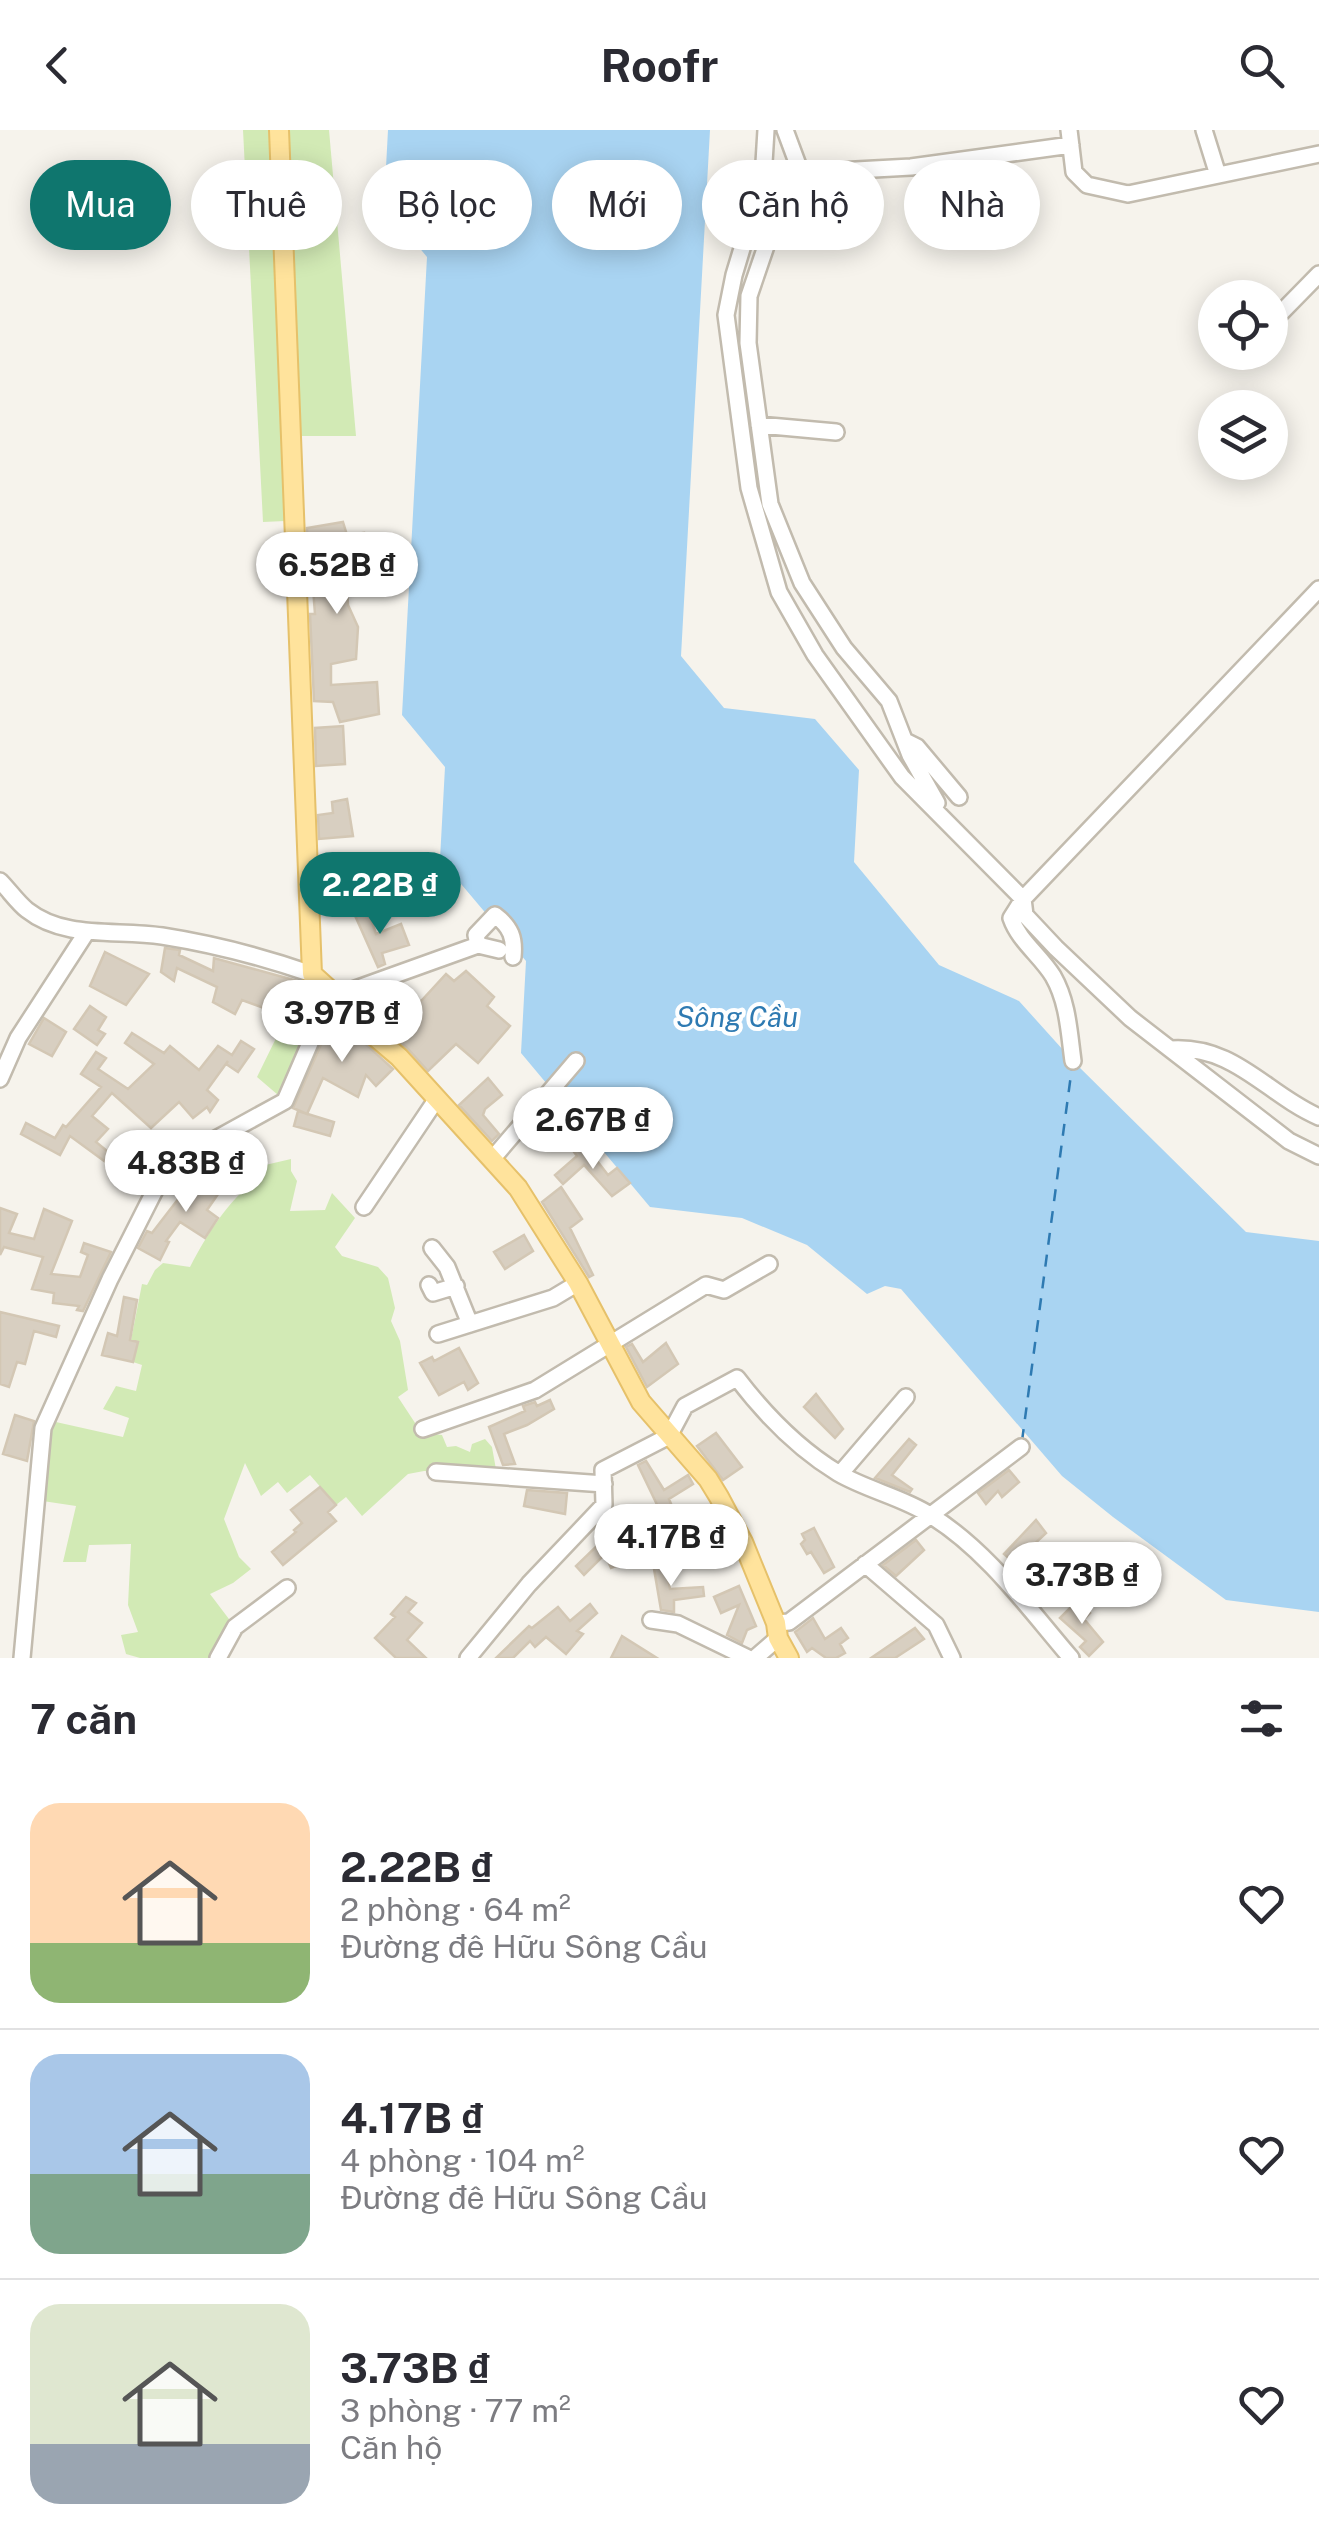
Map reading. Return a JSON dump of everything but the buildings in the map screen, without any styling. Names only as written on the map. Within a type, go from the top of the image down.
[{"type":"main road","points":[[279,130],[312,974],[346,1011],[383,1041],[518,1188],[578,1283],[641,1402],[719,1497],[744,1542],[789,1658]]},
{"type":"street","points":[[766,130],[763,179],[726,316],[749,488],[778,592],[815,655],[902,777],[1023,899],[1025,915],[1056,948],[1130,1018],[1289,1140],[1319,1156]]},
{"type":"street","points":[[785,130],[796,160]]},
{"type":"street","points":[[1204,130],[1218,175]]},
{"type":"street","points":[[884,169],[912,167],[1070,137],[1074,172],[1087,185],[1128,194],[1319,154]]},
{"type":"street","points":[[763,250],[750,286],[748,343],[770,504],[802,583],[844,648],[889,701],[910,755],[947,821]]},
{"type":"street","points":[[1288,306],[1319,274]]},
{"type":"street","points":[[758,426],[836,432]]},
{"type":"street","points":[[760,526],[777,524]]},
{"type":"street","points":[[1073,1061],[1064,999],[1054,978],[1016,932],[1010,918],[1023,899],[1319,589]]},
{"type":"street","points":[[906,742],[917,748],[959,797]]},
{"type":"street","points":[[0,881],[35,914],[86,932],[160,936],[215,946],[312,974]]},
{"type":"street","points":[[22,1658],[43,1428],[157,1186],[214,1140],[285,1101],[334,994],[478,945],[506,954],[515,942],[510,930],[495,915],[476,935],[478,945]]},
{"type":"street","points":[[0,1079],[18,1038],[86,932]]},
{"type":"street","points":[[1170,1049],[1195,1047],[1232,1063],[1319,1118]]},
{"type":"street","points":[[493,1158],[576,1061]]},
{"type":"street","points":[[364,1207],[436,1100]]},
{"type":"street","points":[[432,1248],[448,1267],[470,1324]]},
{"type":"street","points":[[422,1429],[535,1390],[706,1285],[724,1290],[769,1264]]},
{"type":"street","points":[[438,1334],[554,1298],[578,1283]]},
{"type":"street","points":[[428,1285],[434,1293],[456,1286]]},
{"type":"street","points":[[468,1658],[529,1584],[604,1505],[603,1470],[669,1436],[685,1406],[737,1378],[780,1430],[840,1474],[929,1514],[968,1543],[1071,1658]]},
{"type":"street","points":[[840,1474],[906,1397]]},
{"type":"street","points":[[651,1620],[678,1624],[751,1658],[777,1631],[1021,1447]]},
{"type":"street","points":[[436,1472],[604,1484]]},
{"type":"street","points":[[865,1564],[936,1624],[952,1658]]},
{"type":"street","points":[[218,1658],[235,1627],[287,1588]]},
{"type":"green space","points":[[243,130],[329,130],[332,160],[245,160]]},
{"type":"green space","points":[[249,250],[340,250],[356,436],[291,436],[285,521],[263,522]]},
{"type":"green space","points":[[283,1024],[311,1037],[285,1101],[257,1077]]},
{"type":"green space","points":[[291,1159],[291,1171],[297,1181],[290,1211],[325,1210],[332,1193],[355,1218],[335,1247],[342,1256],[378,1267],[388,1278],[395,1308],[391,1321],[400,1341],[408,1390],[398,1397],[421,1432],[430,1427],[434,1434],[442,1435],[447,1447],[470,1452],[472,1444],[485,1439],[492,1447],[497,1475],[424,1471],[408,1474],[362,1516],[346,1497],[336,1505],[310,1475],[287,1493],[278,1482],[261,1496],[245,1463],[224,1519],[239,1557],[251,1569],[210,1594],[235,1627],[218,1658],[140,1658],[126,1654],[121,1635],[138,1632],[128,1605],[131,1544],[89,1545],[86,1562],[63,1562],[76,1506],[36,1500],[47,1420],[123,1437],[129,1418],[103,1409],[116,1386],[136,1391],[142,1365],[133,1362],[138,1342],[131,1340],[142,1284],[147,1285],[163,1263],[190,1267],[222,1215],[265,1172],[261,1166]]},
{"type":"water","name":"Sông Cầu","points":[[388,130],[710,130],[708,160],[702,160],[703,250],[681,656],[724,708],[815,719],[859,770],[854,862],[939,965],[1019,1001],[1073,1061],[1246,1232],[1319,1241],[1319,1612],[1226,1600],[1113,1517],[1062,1476],[901,1289],[885,1286],[867,1294],[807,1245],[742,1218],[650,1207],[521,1053],[526,961],[440,859],[445,767],[402,715],[427,257],[421,250],[532,250],[532,160],[386,160]]},
{"type":"ferry route","points":[[1022,1441],[1072,1067]]}]
